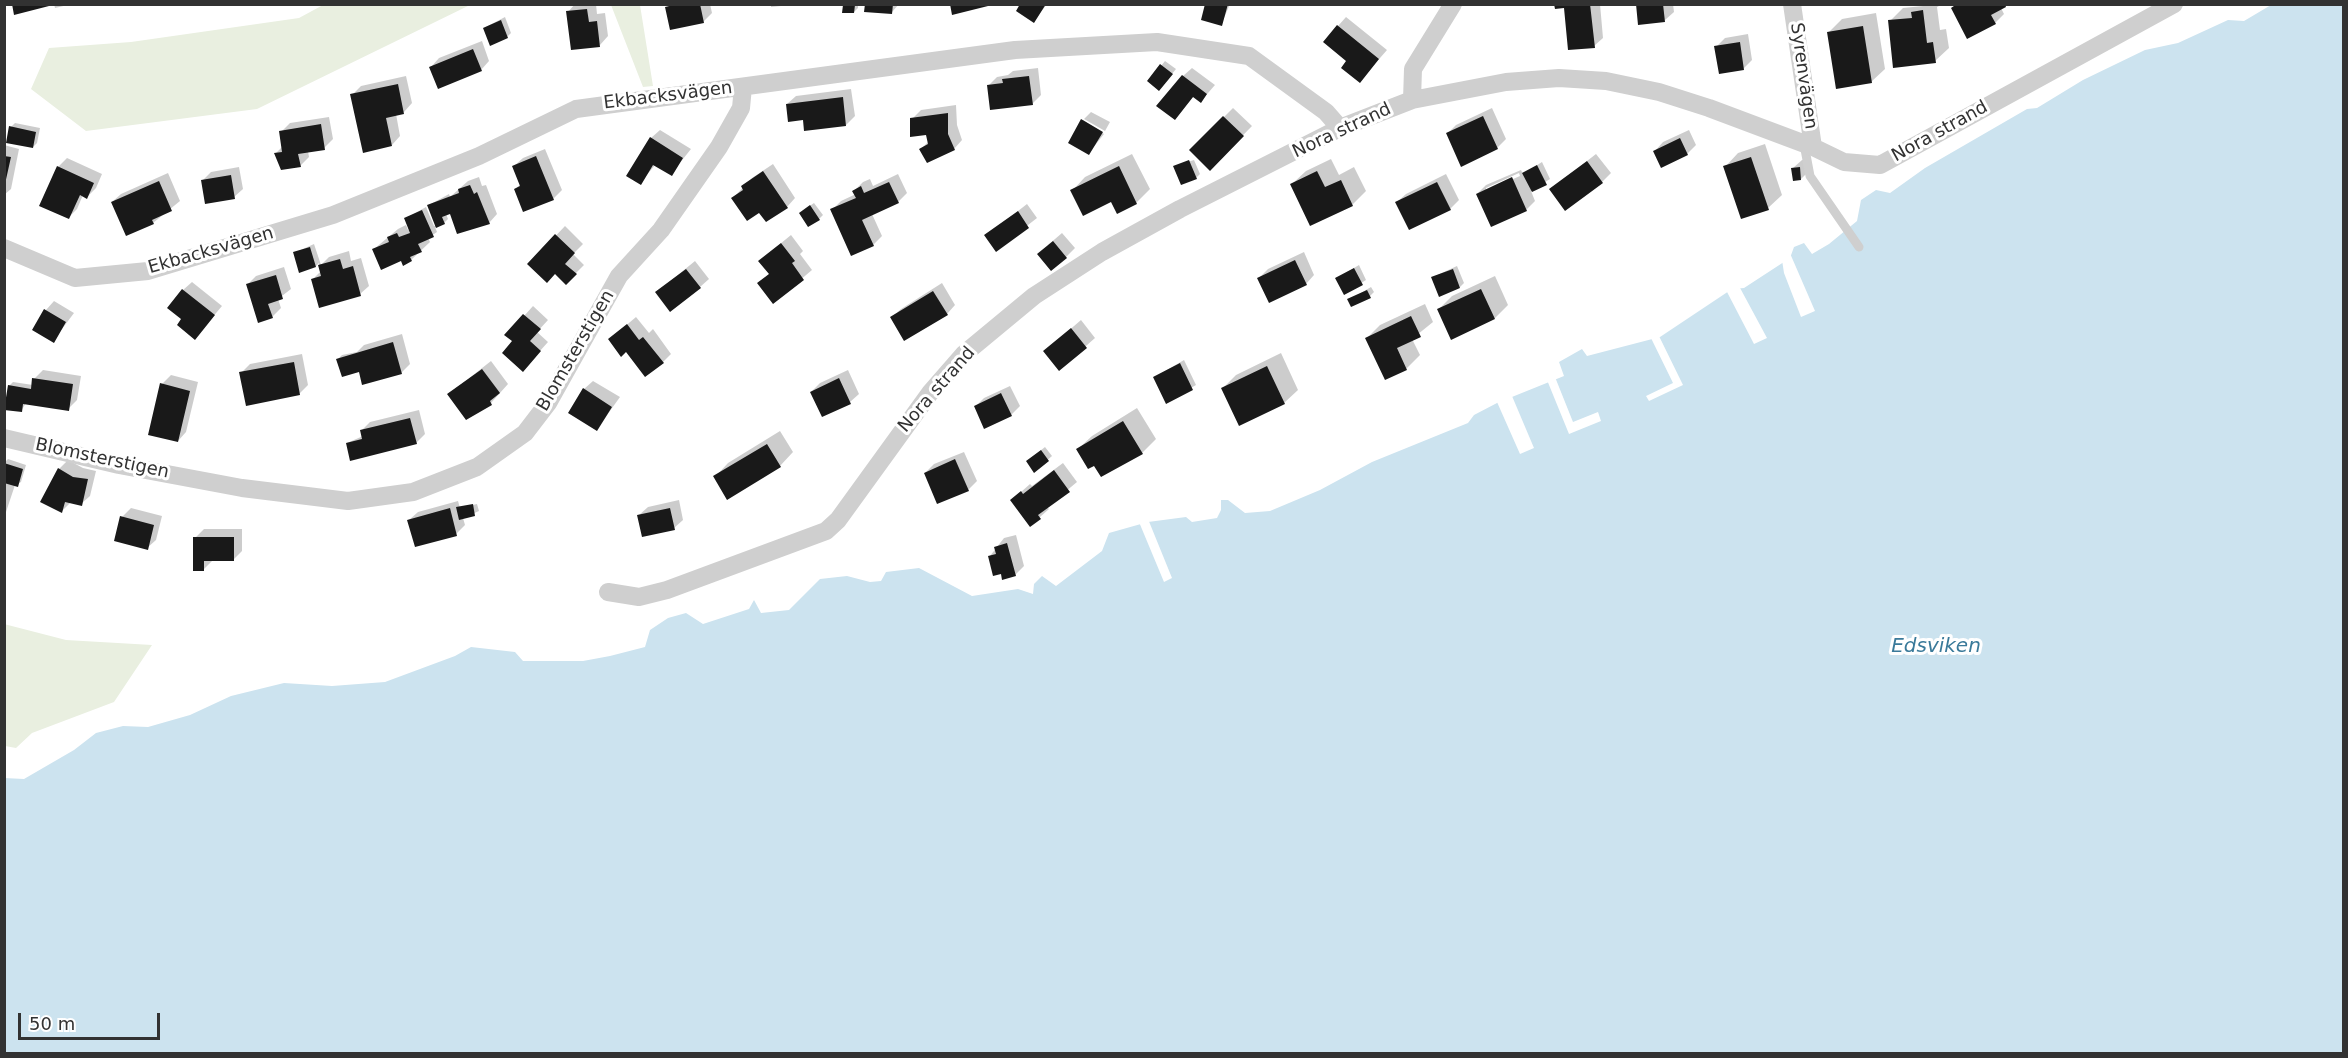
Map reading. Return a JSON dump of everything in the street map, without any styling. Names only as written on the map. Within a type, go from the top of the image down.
[{"type":"street","points":[[1412,100],[1413,69],[1453,4]]},
{"type":"street","name":"Syrenvägen","points":[[1792,4],[1808,145]]},
{"type":"street","name":"Nora strand","points":[[608,592],[639,597],[667,590],[826,531],[838,520],[930,393],[964,354],[1034,296],[1102,252],[1180,209],[1340,128],[1412,100],[1506,82],[1559,78],[1606,81],[1659,92],[1808,145],[1844,162],[1880,165],[2174,4]]},
{"type":"street","name":"Ekbacksvägen","points":[[4,248],[75,278],[148,271],[333,215],[479,156],[576,109],[651,97],[744,87],[1015,50],[1157,42],[1249,56],[1326,112],[1340,128]]},
{"type":"street","name":"Blomsterstigen","points":[[4,438],[119,465],[242,488],[348,501],[413,492],[477,467],[525,433],[548,404],[619,276],[662,230],[719,147],[741,108],[744,87]]},
{"type":"lane","points":[[1808,145],[1810,176],[1859,247]]},
{"type":"green space","points":[[323,5],[470,5],[257,109],[86,131],[31,89],[49,48],[131,42],[299,18]]},
{"type":"green space","points":[[611,5],[640,5],[653,86],[643,87]]},
{"type":"green space","points":[[4,624],[66,640],[152,645],[114,702],[32,733],[16,748],[5,746]]},
{"type":"water","name":"Edsviken","points":[[2271,5],[2343,5],[2343,1053],[5,1053],[4,778],[24,779],[74,750],[96,733],[123,726],[148,727],[190,715],[231,696],[284,683],[332,686],[385,682],[455,656],[471,647],[515,652],[523,661],[583,661],[610,656],[645,647],[650,630],[668,618],[686,613],[703,624],[749,609],[754,600],[761,613],[789,610],[820,579],[847,576],[870,582],[881,581],[886,572],[919,568],[972,596],[1018,589],[1033,594],[1034,584],[1042,576],[1056,586],[1102,551],[1109,533],[1148,522],[1186,517],[1192,522],[1217,518],[1221,510],[1221,500],[1228,500],[1245,513],[1270,511],[1320,490],[1372,462],[1468,423],[1474,415],[1497,403],[1564,376],[1559,362],[1582,349],[1587,356],[1660,337],[1732,289],[1744,288],[1790,258],[1794,247],[1804,243],[1812,254],[1829,244],[1857,221],[1861,200],[1876,190],[1890,193],[1925,168],[2027,109],[2037,108],[2083,80],[2145,50],[2178,43],[2228,20],[2244,21]]},
{"type":"pier","points":[[1789,251],[1815,311],[1801,317],[1784,273],[1782,260]]},
{"type":"pier","points":[[1731,286],[1739,286],[1767,338],[1754,344],[1726,290]]},
{"type":"pier","points":[[1658,334],[1683,385],[1649,401],[1646,396],[1673,383],[1650,336]]},
{"type":"pier","points":[[1555,377],[1573,422],[1598,412],[1601,421],[1569,434],[1547,380]]},
{"type":"pier","points":[[1512,396],[1534,448],[1520,454],[1497,402]]},
{"type":"pier","points":[[1148,519],[1172,578],[1164,582],[1139,522]]},
{"type":"building","points":[[12,4],[49,4],[49,6],[14,15]]},
{"type":"building","points":[[678,4],[700,4],[704,23],[670,30],[665,7]]},
{"type":"building","points":[[865,4],[893,4],[892,14],[864,12]]},
{"type":"building","points":[[950,4],[992,4],[992,5],[952,15]]},
{"type":"building","points":[[1020,4],[1046,4],[1034,23],[1016,11]]},
{"type":"building","points":[[1205,4],[1228,4],[1222,26],[1201,20]]},
{"type":"building","points":[[1554,4],[1590,4],[1595,48],[1568,50],[1564,8],[1555,9]]},
{"type":"building","points":[[1636,4],[1663,4],[1665,22],[1638,25]]},
{"type":"building","points":[[1957,4],[2005,4],[2006,7],[1991,15],[1996,24],[1967,39],[1951,8]]},
{"type":"building","points":[[843,5],[855,5],[854,13],[842,13]]},
{"type":"building","points":[[587,9],[589,22],[597,21],[600,47],[571,50],[566,11]]},
{"type":"building","points":[[1923,10],[1927,43],[1933,42],[1936,63],[1893,68],[1888,20],[1912,18],[1911,12]]},
{"type":"building","points":[[501,20],[508,38],[490,46],[483,28]]},
{"type":"building","points":[[1337,25],[1379,59],[1360,83],[1341,68],[1346,61],[1323,42]]},
{"type":"building","points":[[1863,26],[1872,83],[1836,89],[1827,32]]},
{"type":"building","points":[[1740,42],[1744,70],[1719,74],[1714,46]]},
{"type":"building","points":[[473,49],[482,71],[438,89],[429,67]]},
{"type":"building","points":[[1160,64],[1173,74],[1159,91],[1147,81]]},
{"type":"building","points":[[1182,75],[1207,94],[1201,103],[1193,97],[1175,120],[1156,106]]},
{"type":"building","points":[[1029,76],[1033,105],[990,110],[987,85],[1003,83],[1002,79]]},
{"type":"building","points":[[398,84],[404,114],[386,118],[392,146],[363,153],[350,94]]},
{"type":"building","points":[[843,97],[846,126],[804,131],[803,120],[788,122],[786,104]]},
{"type":"building","points":[[948,113],[948,134],[955,150],[927,163],[919,149],[928,144],[926,135],[910,137],[910,118]]},
{"type":"building","points":[[1223,116],[1244,136],[1210,171],[1189,150]]},
{"type":"building","points":[[1483,116],[1498,149],[1461,167],[1446,133]]},
{"type":"building","points":[[1081,119],[1103,132],[1089,155],[1068,143]]},
{"type":"building","points":[[321,124],[325,150],[298,154],[301,167],[281,170],[274,153],[282,152],[279,131]]},
{"type":"building","points":[[9,126],[36,132],[33,148],[6,143]]},
{"type":"building","points":[[650,137],[683,158],[672,176],[653,165],[641,185],[626,176]]},
{"type":"building","points":[[1680,138],[1688,155],[1661,168],[1653,151]]},
{"type":"building","points":[[4,156],[11,157],[5,184],[4,184]]},
{"type":"building","points":[[536,156],[554,200],[523,212],[514,189],[520,186],[512,166]]},
{"type":"building","points":[[1751,157],[1769,210],[1741,219],[1723,166]]},
{"type":"building","points":[[1189,160],[1197,179],[1181,185],[1173,166]]},
{"type":"building","points":[[1587,161],[1603,183],[1565,211],[1549,189]]},
{"type":"building","points":[[1537,165],[1547,185],[1532,192],[1522,173]]},
{"type":"building","points":[[57,166],[94,183],[87,199],[80,195],[69,219],[39,206]]},
{"type":"building","points":[[1119,166],[1137,204],[1117,214],[1111,202],[1083,216],[1070,190]]},
{"type":"building","points":[[1800,167],[1801,180],[1793,181],[1791,168]]},
{"type":"building","points":[[763,171],[788,208],[766,222],[759,213],[747,221],[731,198],[743,190],[741,186]]},
{"type":"building","points":[[1317,171],[1325,187],[1341,180],[1353,206],[1310,226],[1290,184]]},
{"type":"building","points":[[231,175],[235,199],[205,204],[201,180]]},
{"type":"building","points":[[1512,177],[1527,211],[1491,227],[1476,194]]},
{"type":"building","points":[[159,181],[172,211],[152,220],[154,224],[126,236],[111,202]]},
{"type":"building","points":[[889,182],[899,203],[862,220],[874,246],[851,256],[830,209],[856,198],[852,191],[861,186],[864,193]]},
{"type":"building","points":[[1437,182],[1451,210],[1409,230],[1395,202]]},
{"type":"building","points":[[470,185],[474,194],[477,192],[490,224],[457,234],[450,214],[442,217],[445,224],[436,228],[427,205],[459,193],[458,189]]},
{"type":"building","points":[[810,205],[820,220],[808,227],[799,213]]},
{"type":"building","points":[[422,210],[434,237],[418,244],[422,252],[410,257],[412,261],[403,266],[401,261],[381,270],[372,249],[389,242],[387,237],[397,233],[399,237],[410,233],[404,218]]},
{"type":"building","points":[[1018,211],[1029,228],[996,252],[984,235]]},
{"type":"building","points":[[555,234],[575,253],[565,264],[577,274],[566,285],[555,274],[547,283],[527,264]]},
{"type":"building","points":[[1053,241],[1067,258],[1051,271],[1037,254]]},
{"type":"building","points":[[781,243],[795,261],[792,263],[804,280],[773,304],[757,283],[769,274],[758,261]]},
{"type":"building","points":[[310,247],[316,267],[299,273],[293,252]]},
{"type":"building","points":[[340,259],[343,269],[353,266],[361,296],[319,308],[311,279],[321,276],[318,265]]},
{"type":"building","points":[[1295,260],[1307,285],[1269,303],[1257,278]]},
{"type":"building","points":[[1354,268],[1363,285],[1344,295],[1335,278]]},
{"type":"building","points":[[686,269],[701,288],[670,312],[655,292]]},
{"type":"building","points":[[1453,269],[1460,288],[1439,297],[1431,277]]},
{"type":"building","points":[[276,275],[283,299],[268,304],[273,318],[258,323],[246,284]]},
{"type":"building","points":[[182,289],[215,315],[195,340],[177,325],[181,319],[167,308]]},
{"type":"building","points":[[1481,289],[1495,319],[1451,340],[1437,309]]},
{"type":"building","points":[[1367,290],[1371,298],[1351,307],[1347,299]]},
{"type":"building","points":[[933,291],[948,315],[904,341],[890,317]]},
{"type":"building","points":[[44,309],[66,322],[54,343],[32,330]]},
{"type":"building","points":[[523,314],[541,329],[530,341],[541,351],[523,372],[502,353],[512,341],[504,335]]},
{"type":"building","points":[[1411,316],[1421,337],[1397,348],[1407,370],[1385,380],[1365,338]]},
{"type":"building","points":[[627,324],[639,340],[643,337],[664,363],[645,377],[626,352],[621,357],[608,339]]},
{"type":"building","points":[[1071,328],[1087,348],[1059,371],[1043,351]]},
{"type":"building","points":[[393,342],[402,374],[362,385],[359,372],[342,377],[336,359]]},
{"type":"building","points":[[294,362],[300,395],[246,406],[239,372]]},
{"type":"building","points":[[1180,363],[1193,390],[1166,404],[1153,377]]},
{"type":"building","points":[[1267,366],[1285,404],[1239,426],[1221,388]]},
{"type":"building","points":[[482,369],[500,393],[490,401],[492,405],[466,420],[447,394]]},
{"type":"building","points":[[32,378],[73,384],[69,411],[23,404],[22,412],[4,410],[8,385],[31,389]]},
{"type":"building","points":[[839,378],[851,404],[822,417],[810,392]]},
{"type":"building","points":[[160,383],[190,391],[178,442],[148,435]]},
{"type":"building","points":[[583,388],[612,407],[597,431],[568,413]]},
{"type":"building","points":[[1001,393],[1012,416],[984,429],[974,406]]},
{"type":"building","points":[[410,418],[417,444],[350,461],[346,443],[362,439],[360,430]]},
{"type":"building","points":[[1123,421],[1143,454],[1101,477],[1094,466],[1088,469],[1076,449]]},
{"type":"building","points":[[767,444],[781,467],[727,500],[713,476]]},
{"type":"building","points":[[1041,450],[1049,461],[1034,473],[1026,461]]},
{"type":"building","points":[[955,459],[969,491],[937,504],[924,473]]},
{"type":"building","points":[[4,463],[23,469],[18,487],[4,483]]},
{"type":"building","points":[[58,468],[73,477],[88,479],[82,506],[65,502],[62,513],[40,502]]},
{"type":"building","points":[[1054,470],[1070,492],[1038,515],[1041,519],[1030,527],[1010,500],[1021,491],[1023,494]]},
{"type":"building","points":[[473,504],[475,516],[459,520],[456,507]]},
{"type":"building","points":[[450,508],[457,536],[415,547],[407,520]]},
{"type":"building","points":[[670,508],[675,530],[642,537],[637,515]]},
{"type":"building","points":[[120,516],[154,525],[148,550],[114,541]]},
{"type":"building","points":[[193,537],[234,537],[234,561],[204,561],[204,571],[193,571]]},
{"type":"building","points":[[1007,543],[1016,576],[1002,580],[1001,574],[993,576],[988,556],[996,554],[994,547]]}]
